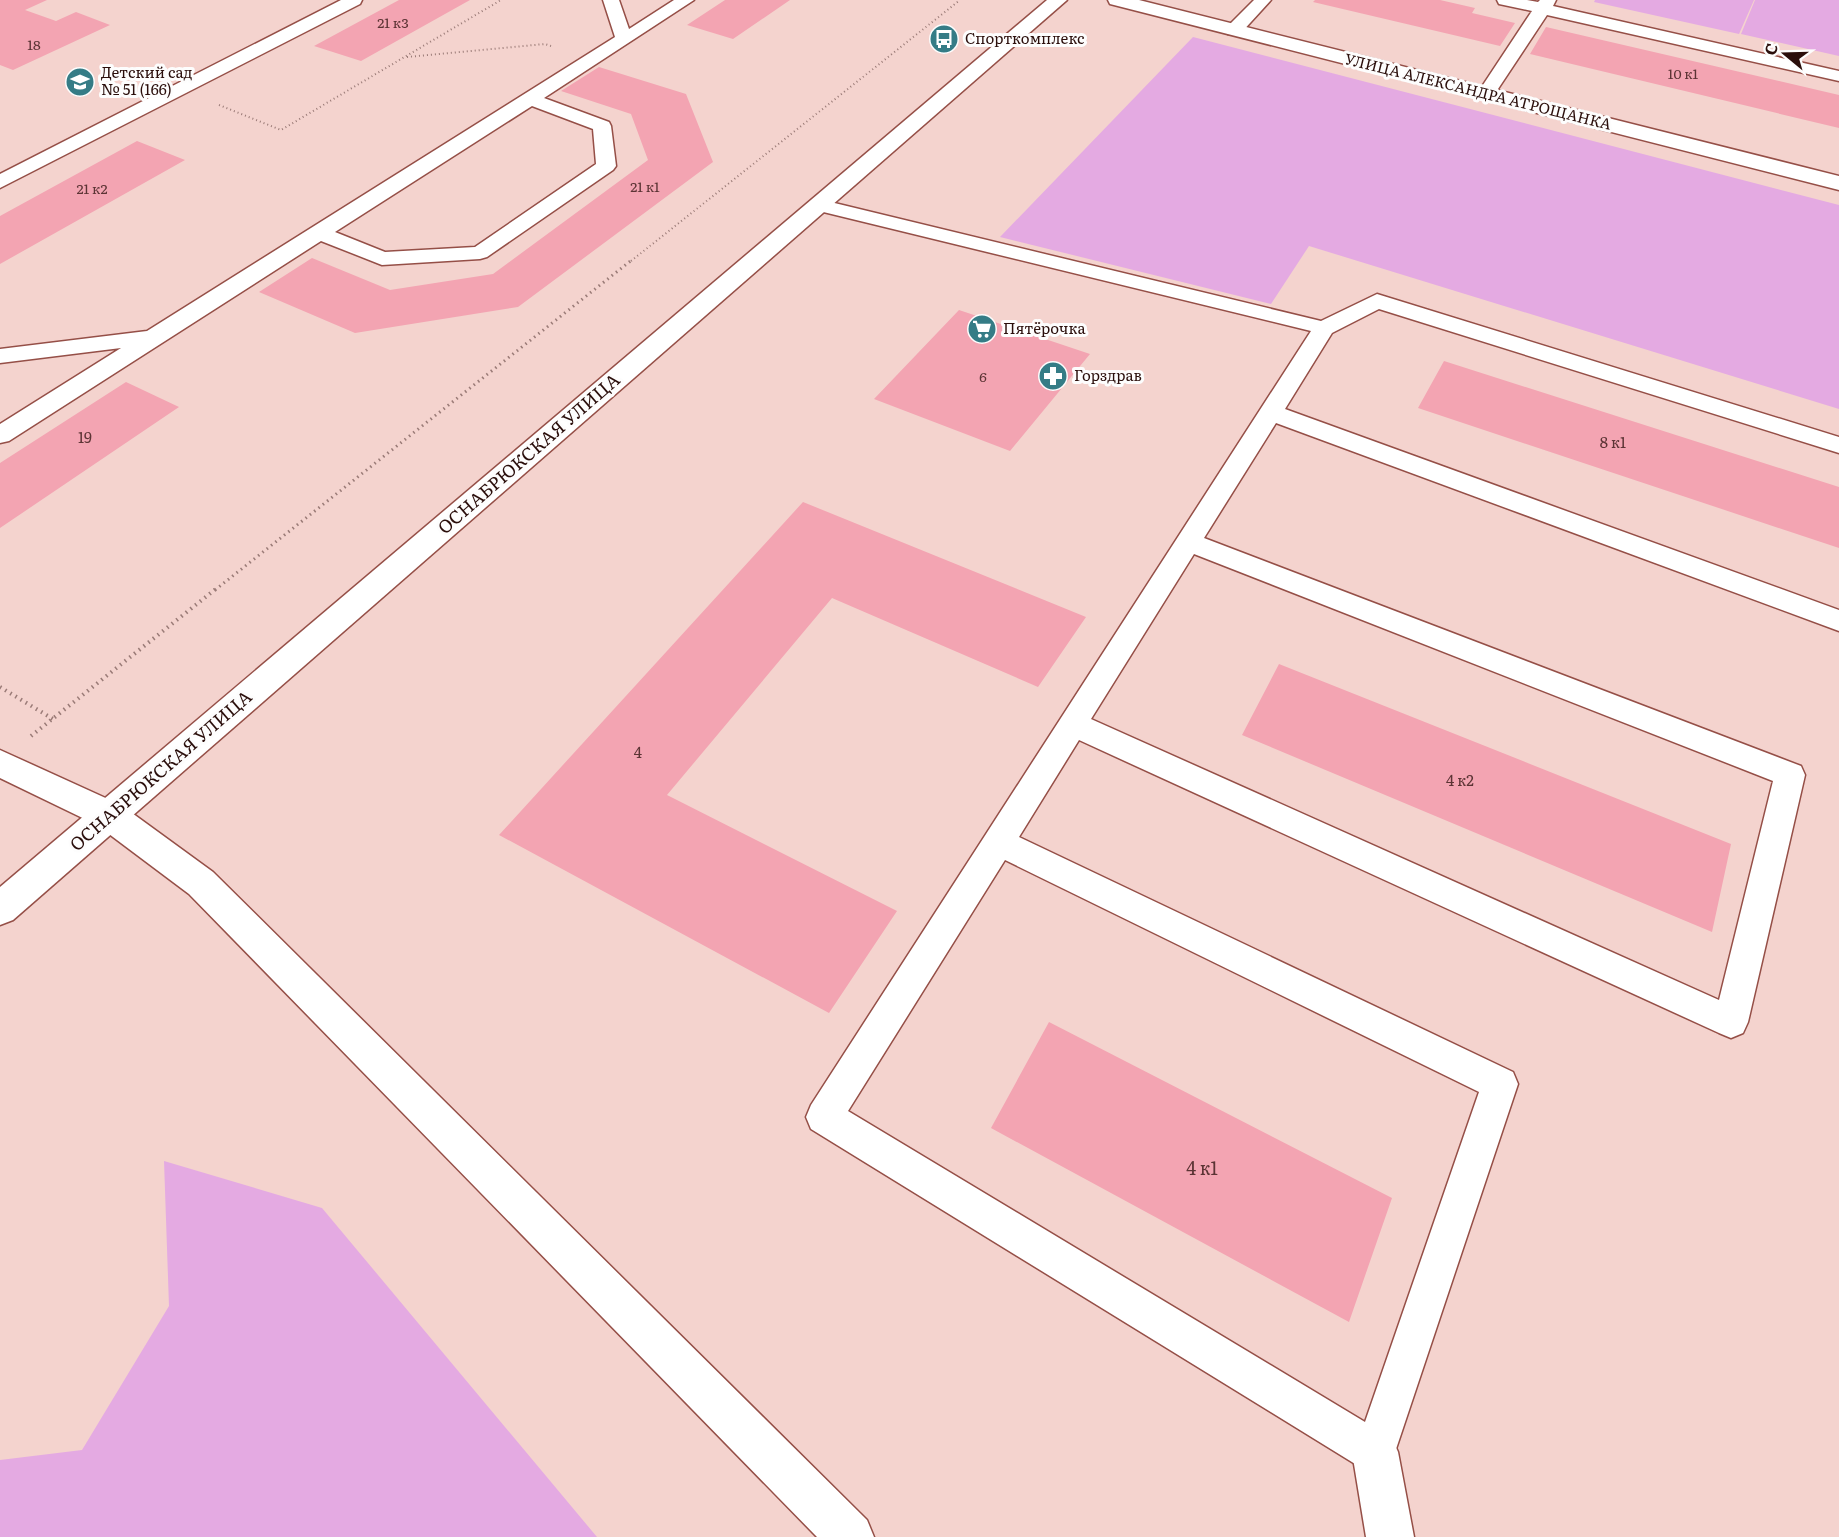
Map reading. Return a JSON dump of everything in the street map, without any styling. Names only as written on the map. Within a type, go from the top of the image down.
[{"type":"street","name":"ОСНАБРЮКСКАЯ УЛИЦА","points":[[0,909],[1058,0]]},
{"type":"street","name":"УЛИЦА АЛЕКСАНДРА АТРОЩАНКА","points":[[1117,0],[1147,3],[1234,30],[1839,183]]},
{"type":"street","points":[[0,763],[109,815],[201,884],[850,1537]]},
{"type":"street","points":[[1375,1452],[1390,1537]]},
{"type":"lane","points":[[0,182],[354,0]]},
{"type":"lane","points":[[611,0],[624,39]]},
{"type":"lane","points":[[0,435],[686,0]]},
{"type":"lane","points":[[1234,30],[1263,0]]},
{"type":"lane","points":[[1504,0],[1545,4],[1839,76]]},
{"type":"lane","points":[[1486,94],[1545,4]]},
{"type":"lane","points":[[319,232],[382,259],[480,253],[606,166],[602,126],[530,99]]},
{"type":"lane","points":[[818,206],[1324,328]]},
{"type":"lane","points":[[999,842],[1500,1084],[1375,1452],[824,1117],[1324,328],[1377,301],[1839,445]]},
{"type":"lane","points":[[0,356],[154,337]]},
{"type":"lane","points":[[1271,412],[1839,621]]},
{"type":"lane","points":[[1073,724],[1731,1022],[1790,775],[1188,542]]},
{"type":"path","points":[[179,90],[281,130],[501,0]]},
{"type":"path","points":[[27,740],[960,0]]},
{"type":"path","points":[[403,58],[545,44],[554,46]]},
{"type":"path","points":[[0,687],[53,719]]},
{"type":"shaded area","points":[[1595,0],[1754,0],[1739,34],[1594,2]]},
{"type":"shaded area","points":[[1755,0],[1839,0],[1839,56],[1741,34]]},
{"type":"shaded area","points":[[1193,37],[1839,205],[1839,409],[1309,246],[1271,304],[1000,237]]},
{"type":"shaded area","points":[[164,1161],[322,1208],[597,1537],[0,1537],[0,1460],[82,1450],[169,1306]]},
{"type":"building","points":[[0,0],[47,0],[25,10],[56,21],[76,12],[110,25],[13,70],[0,65]]},
{"type":"building","points":[[399,0],[470,0],[361,61],[314,46]]},
{"type":"building","points":[[725,0],[790,0],[733,39],[687,25]]},
{"type":"building","points":[[1315,0],[1440,0],[1475,8],[1472,13],[1515,23],[1500,46],[1313,2]]},
{"type":"building","points":[[1546,27],[1839,95],[1839,128],[1530,54]]},
{"type":"building","points":[[599,67],[686,94],[713,162],[518,307],[355,333],[259,292],[312,258],[390,290],[493,274],[648,160],[631,114],[561,91]]},
{"type":"building","points":[[137,141],[185,160],[0,264],[0,216]]},
{"type":"building","points":[[959,310],[1090,354],[1010,451],[874,399]]},
{"type":"building","points":[[1444,361],[1839,487],[1839,548],[1418,408]]},
{"type":"building","points":[[126,382],[179,407],[0,528],[0,463]]},
{"type":"building","points":[[803,502],[1086,617],[1038,687],[832,598],[667,795],[897,911],[829,1013],[499,835]]},
{"type":"building","points":[[1279,664],[1731,844],[1712,932],[1242,735]]},
{"type":"building","points":[[1049,1022],[1392,1198],[1349,1322],[991,1128]]},
{"type":"place","name":"Спорткомплекс","points":[[944,39]]},
{"type":"place","name":"Детский сад № 51 (166)","points":[[80,82]]},
{"type":"place","name":"Пятёрочка","points":[[982,329]]},
{"type":"place","name":"Горздрав","points":[[1053,376]]}]
